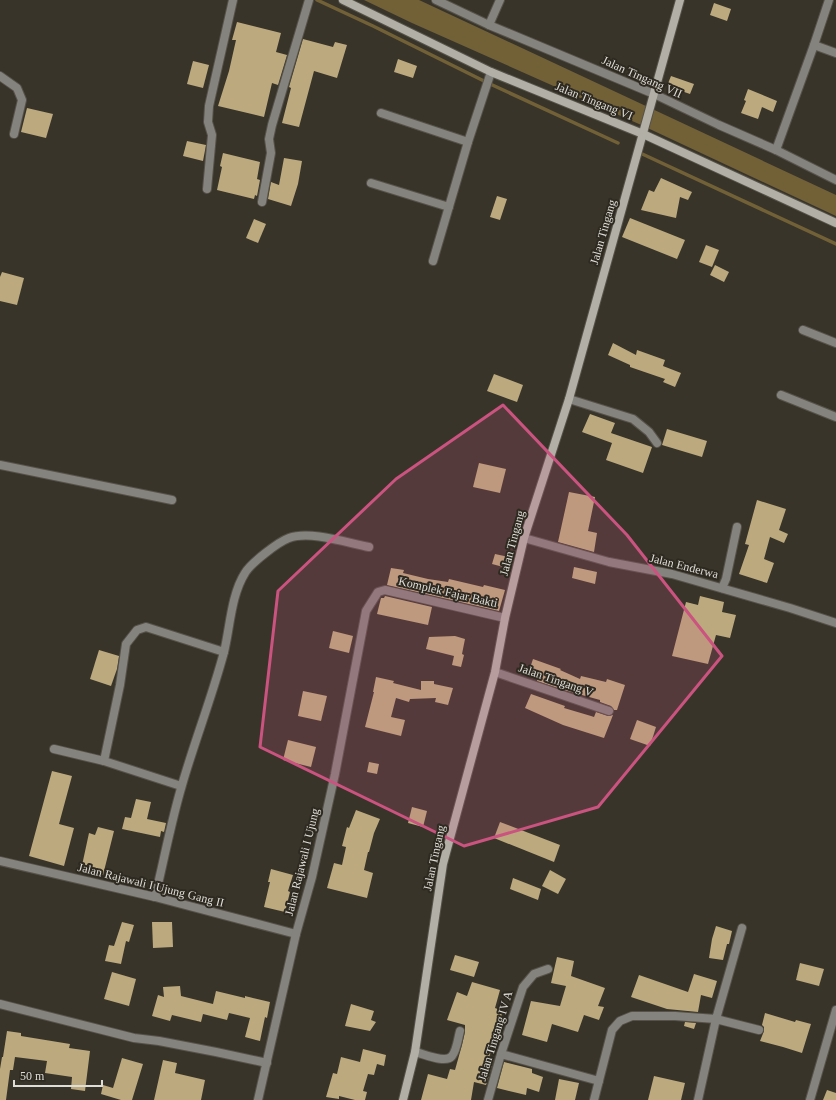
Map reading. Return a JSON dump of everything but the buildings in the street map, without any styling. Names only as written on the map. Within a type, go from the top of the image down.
[{"type":"main road","name":"Jalan Tingang VI","points":[[343,0],[491,72],[644,131],[836,223]]},
{"type":"main road","name":"Jalan Tingang","points":[[403,1100],[416,1052],[443,864],[495,672],[505,618],[524,538],[569,399],[680,0]]},
{"type":"street","points":[[207,189],[212,135],[208,122],[209,106],[233,0]]},
{"type":"street","points":[[262,202],[271,153],[269,139],[272,125],[309,0]]},
{"type":"street","name":"Jalan Tingang VII","points":[[436,0],[489,25],[654,94],[776,150],[836,180]]},
{"type":"street","points":[[489,25],[500,0]]},
{"type":"street","points":[[776,150],[829,0]]},
{"type":"street","points":[[814,45],[836,53]]},
{"type":"street","points":[[432,261],[491,72]]},
{"type":"street","points":[[0,76],[17,88],[22,100],[14,134]]},
{"type":"street","points":[[381,112],[468,142]]},
{"type":"street","points":[[371,183],[449,207]]},
{"type":"street","points":[[803,330],[836,344]]},
{"type":"street","points":[[781,395],[836,417]]},
{"type":"street","points":[[569,399],[633,419],[649,432],[657,442]]},
{"type":"street","points":[[0,465],[172,500]]},
{"type":"street","points":[[722,588],[726,579],[737,527]]},
{"type":"street","points":[[155,897],[181,786],[224,652],[238,588],[245,573],[255,561],[267,552],[288,538],[300,535],[311,535],[369,547]]},
{"type":"street","name":"Jalan Enderwa","points":[[524,538],[609,562],[672,574],[790,608],[836,623]]},
{"type":"street","name":"Komplek Fajar Bakti","points":[[362,629],[366,611],[378,592],[385,590],[505,618]]},
{"type":"street","points":[[104,761],[120,685],[126,644],[137,630],[146,627],[224,652]]},
{"type":"street","name":"Jalan Rajawali I Ujung","points":[[258,1100],[296,934],[312,877],[332,788],[362,629]]},
{"type":"street","name":"Jalan Tingang V","points":[[495,672],[609,711]]},
{"type":"street","points":[[54,749],[104,761],[181,786]]},
{"type":"street","name":"Jalan Rajawali I Ujung Gang II","points":[[0,861],[155,897],[296,934]]},
{"type":"street","points":[[698,1100],[716,1019],[742,928]]},
{"type":"street","name":"Jalan Tingang IV A","points":[[488,1100],[523,987],[534,974],[548,969]]},
{"type":"street","points":[[0,1004],[134,1038],[194,1048],[267,1063]]},
{"type":"street","points":[[810,1100],[836,1010]]},
{"type":"street","points":[[594,1100],[612,1030],[620,1021],[632,1016],[675,1016],[716,1019],[758,1030]]},
{"type":"street","points":[[416,1052],[440,1059],[447,1059],[452,1056],[455,1051],[460,1031]]},
{"type":"street","points":[[501,1054],[599,1081]]},
{"type":"highlighted area","points":[[503,405],[627,535],[722,656],[598,807],[464,846],[260,747],[278,591],[396,479]]},
{"type":"shaded area","points":[[364,0],[419,0],[836,195],[836,216],[639,124],[412,23]]},
{"type":"waterway","points":[[317,0],[488,83],[618,143]]},
{"type":"waterway","points":[[638,152],[836,244]]}]
